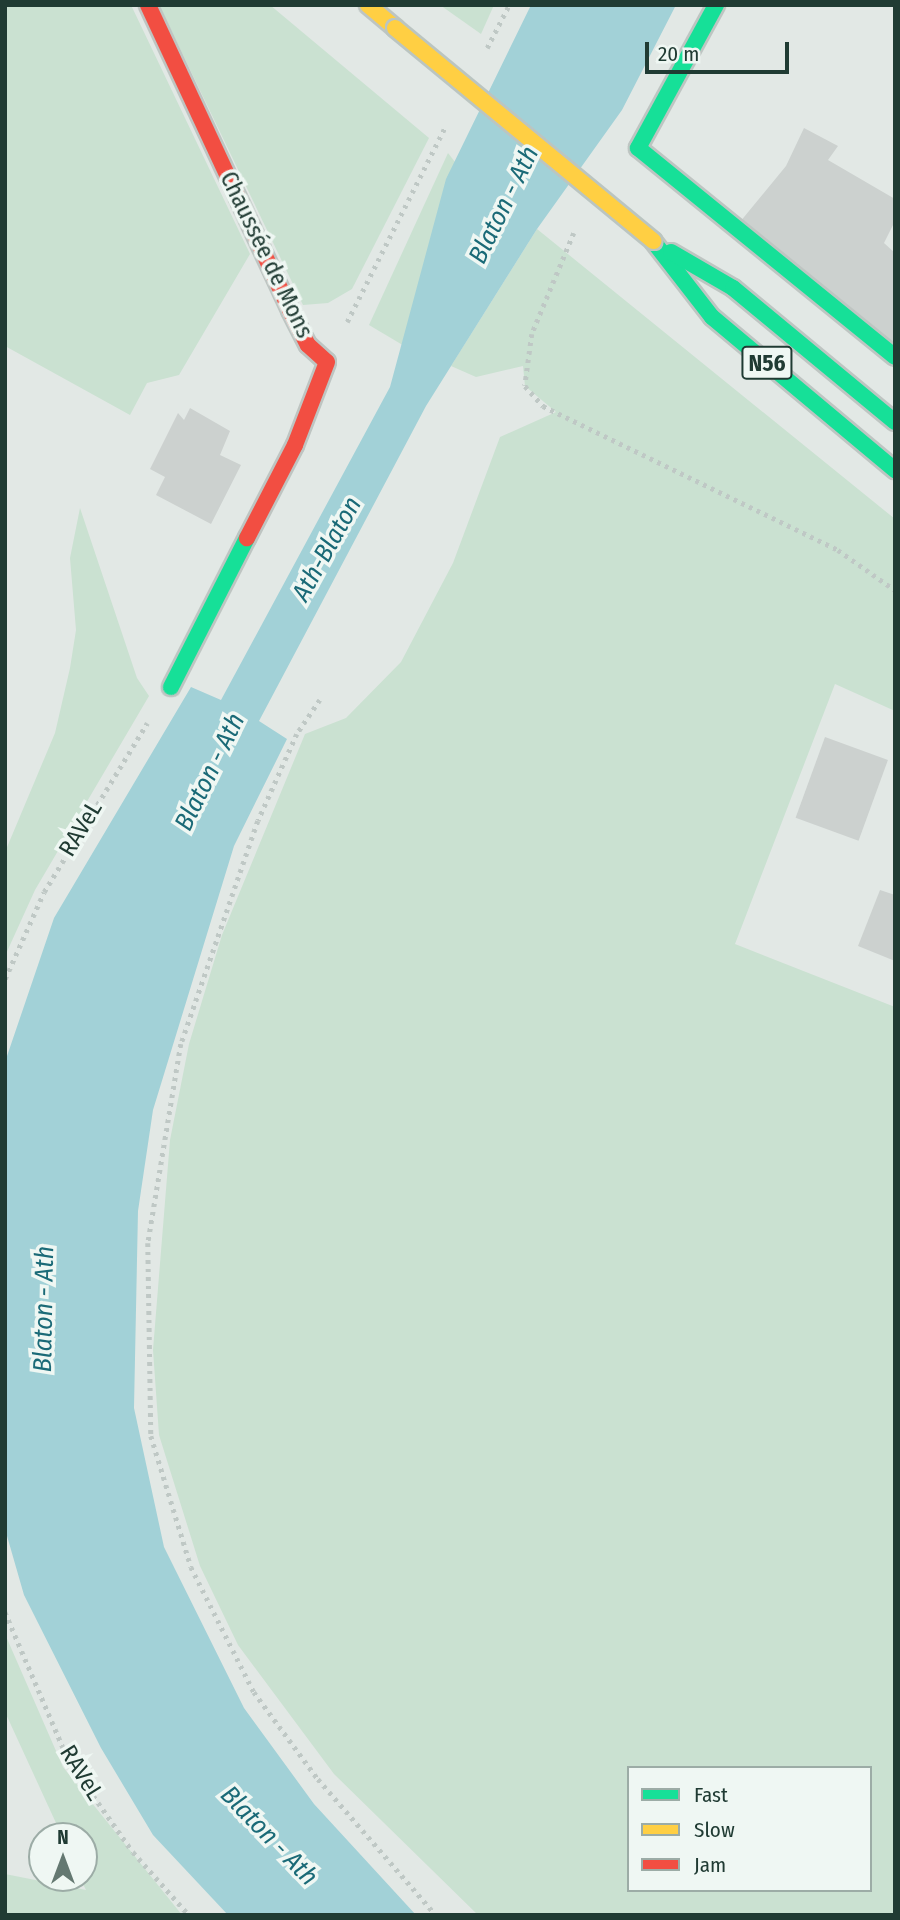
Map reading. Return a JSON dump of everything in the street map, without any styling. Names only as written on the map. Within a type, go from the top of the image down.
[{"type":"street","name":"Chaussée de Mons","points":[[148,5],[308,345],[327,362],[295,445],[171,687]]},
{"type":"street","name":"N56","points":[[368,5],[653,241],[733,288],[895,422]]},
{"type":"street","points":[[716,5],[638,148],[895,357]]},
{"type":"street","name":"N56","points":[[653,241],[712,317],[895,470]]},
{"type":"path","points":[[485,51],[509,5]]},
{"type":"path","points":[[327,362],[449,120]]},
{"type":"path","points":[[580,225],[564,247],[532,334],[525,386],[544,406],[838,550],[895,590]]},
{"type":"path","name":"RAVeL","points":[[5,979],[44,892],[171,687]]},
{"type":"path","points":[[320,700],[298,734],[258,821],[181,1044],[148,1242],[151,1436],[191,1567],[254,1692],[318,1779],[436,1915]]},
{"type":"path","name":"RAVeL","points":[[5,1612],[69,1761],[133,1852],[189,1915]]},
{"type":"green space","points":[[5,5],[131,5],[250,254],[179,375],[147,383],[130,415],[5,346]]},
{"type":"green space","points":[[159,5],[270,5],[429,138],[352,289],[328,303],[303,305]]},
{"type":"green space","points":[[440,5],[494,5],[481,34]]},
{"type":"green space","points":[[448,153],[455,162],[406,347],[369,325]]},
{"type":"green space","points":[[537,229],[895,519],[895,711],[835,684],[735,944],[895,1007],[895,1915],[478,1915],[334,1774],[238,1645],[200,1566],[159,1435],[153,1350],[170,1140],[189,1044],[222,935],[305,734],[346,718],[401,662],[453,563],[500,437],[556,412],[525,386],[523,366],[476,377],[451,366]]},
{"type":"green space","points":[[80,508],[137,678],[149,696],[35,890],[5,956],[5,852],[55,733],[70,668],[76,630],[70,558]]},
{"type":"green space","points":[[5,1634],[63,1767],[182,1915],[5,1915],[5,1874],[28,1879],[28,1892],[98,1892],[98,1822],[56,1822],[5,1712]]},
{"type":"water","points":[[531,5],[676,5],[622,110],[537,229],[426,406],[259,721],[287,739],[234,846],[153,1110],[138,1211],[134,1408],[164,1547],[244,1708],[314,1804],[416,1915],[228,1915],[153,1835],[101,1748],[24,1595],[5,1529],[5,1062],[54,918],[191,687],[221,700],[390,387],[446,179]]},
{"type":"building","points":[[804,128],[838,146],[828,160],[895,199],[895,221],[884,243],[895,253],[895,357],[735,228],[786,166]]},
{"type":"building","points":[[190,408],[230,431],[220,455],[241,465],[211,524],[156,495],[165,477],[150,469],[178,413],[184,420]]},
{"type":"building","points":[[825,737],[888,760],[859,841],[796,818]]},
{"type":"building","points":[[880,890],[895,895],[895,961],[858,946]]},
{"type":"traffic: fast","points":[[716,5],[638,148],[895,357]]},
{"type":"traffic: fast","points":[[653,241],[712,317],[895,470]]},
{"type":"traffic: fast","points":[[671,252],[733,288],[895,422]]},
{"type":"traffic: fast","points":[[171,687],[247,538]]},
{"type":"traffic: slow","points":[[368,5],[395,28]]},
{"type":"traffic: slow","points":[[395,28],[653,241]]},
{"type":"traffic: jam","points":[[148,5],[290,310],[308,345],[327,362],[295,445],[247,538]]},
{"type":"water label","name":"Blaton - Ath","points":[[504,205]]},
{"type":"water label","name":"Ath-Blaton","points":[[327,549]]},
{"type":"water label","name":"Blaton - Ath","points":[[210,772]]},
{"type":"water label","name":"Blaton - Ath","points":[[44,1309]]},
{"type":"water label","name":"Blaton - Ath","points":[[269,1836]]}]
